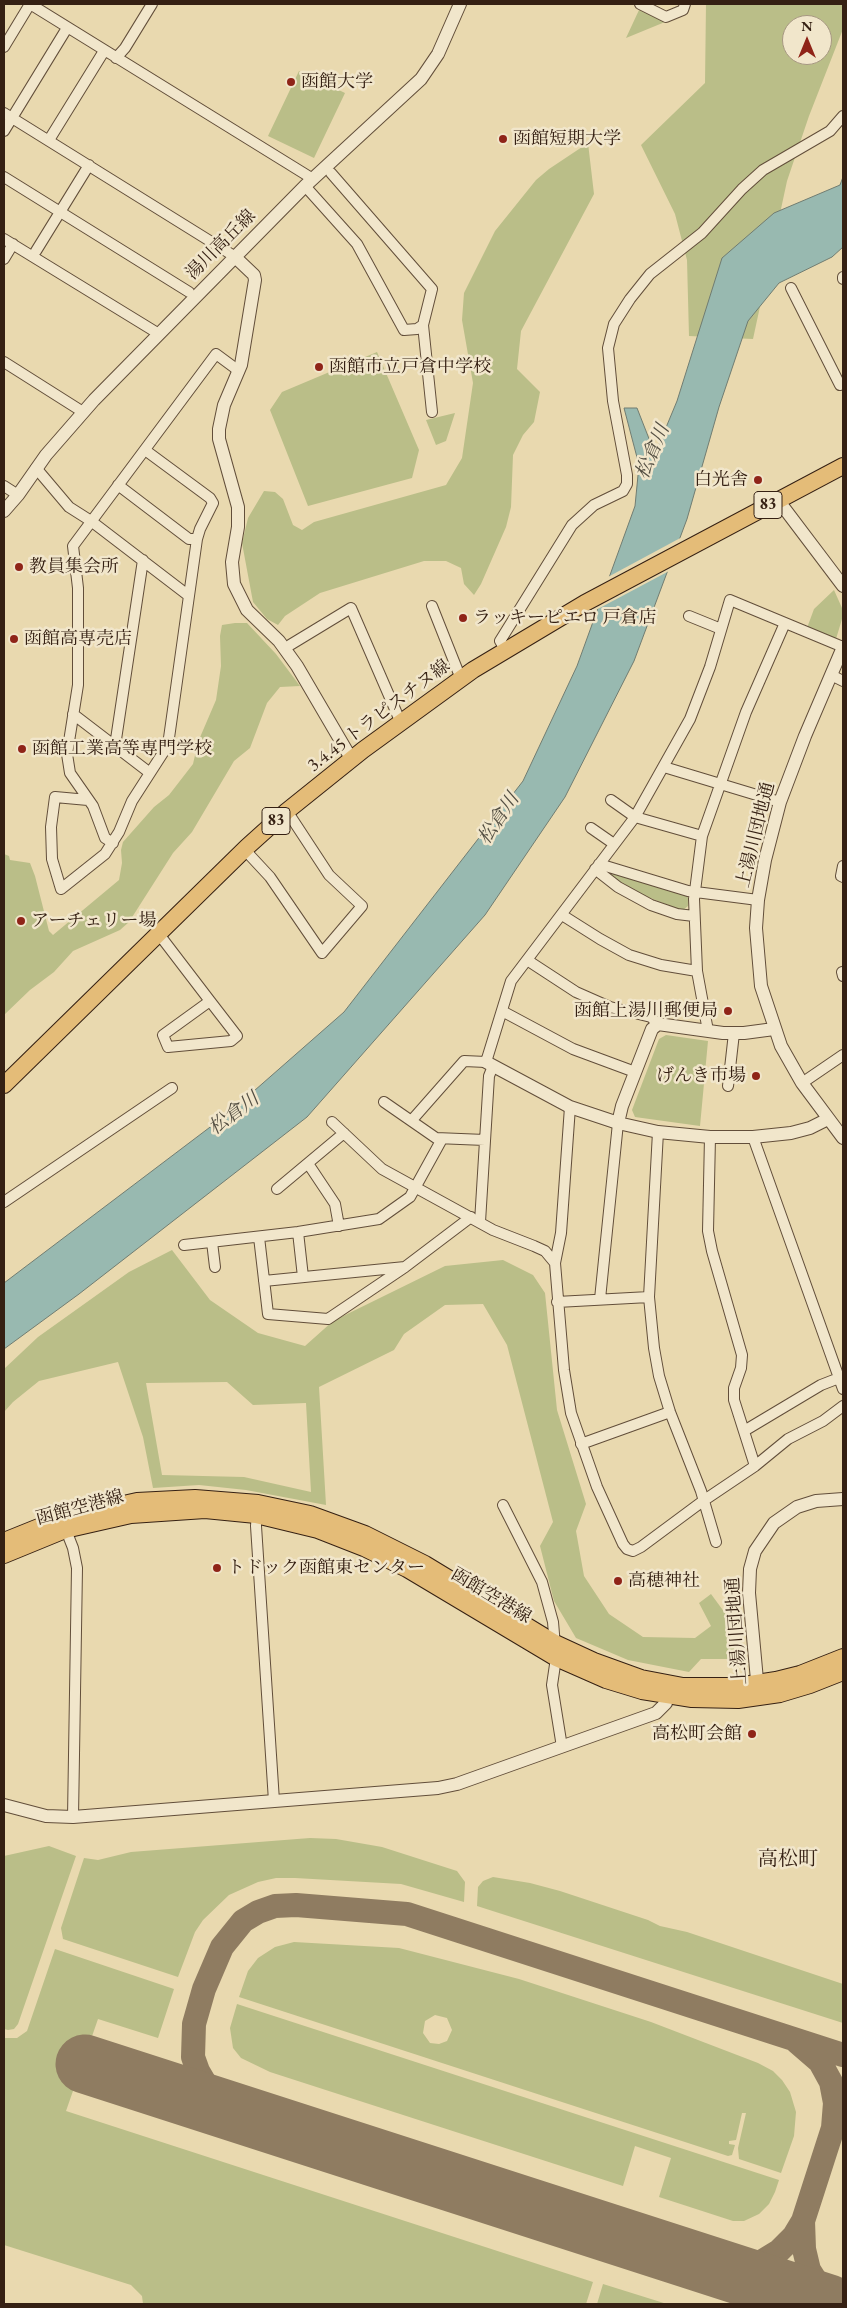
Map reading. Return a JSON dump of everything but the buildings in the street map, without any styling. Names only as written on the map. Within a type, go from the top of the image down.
[{"type":"main road","name":"3.4.45 トラピスチヌ線","points":[[4,1085],[244,850],[287,811],[401,723],[461,679],[585,603],[843,466]]},
{"type":"main road","name":"函館空港線","points":[[4,1541],[63,1524],[152,1512],[257,1509],[318,1530],[394,1562],[556,1650],[606,1680],[642,1692],[710,1701],[758,1691],[810,1685],[843,1672]]},
{"type":"main road","name":"函館空港線","points":[[4,1555],[63,1524]]},
{"type":"main road","name":"函館空港線","points":[[758,1691],[843,1657]]},
{"type":"street","points":[[4,48],[30,4],[44,8],[67,28],[309,182],[357,244],[404,330],[417,329],[423,325]]},
{"type":"street","points":[[116,58],[125,48],[152,4]]},
{"type":"street","name":"湯川高丘線","points":[[4,511],[18,495],[36,468],[83,412],[234,256],[309,182],[421,79],[438,54],[460,4]]},
{"type":"street","points":[[640,4],[666,16],[683,10],[685,4]]},
{"type":"street","points":[[4,131],[8,116],[67,28]]},
{"type":"street","points":[[49,140],[104,50]]},
{"type":"street","points":[[8,116],[234,256],[254,275],[239,371],[221,414],[219,429],[219,439],[238,508],[238,527],[232,562],[234,584],[247,610],[279,641],[297,666],[352,760]]},
{"type":"street","points":[[506,651],[500,641],[572,525],[594,505],[623,491],[627,484],[627,474],[613,401],[608,348],[614,324],[630,299],[650,274],[702,232],[742,189],[763,170],[830,131],[843,116]]},
{"type":"street","points":[[36,251],[89,165]]},
{"type":"street","points":[[331,173],[432,289],[423,325],[432,412]]},
{"type":"street","points":[[4,177],[189,292]]},
{"type":"street","points":[[4,259],[8,241],[159,334]]},
{"type":"street","points":[[790,288],[840,384],[843,384]]},
{"type":"street","points":[[113,843],[105,838],[88,800],[70,774],[67,754],[78,684],[78,588],[72,551],[73,546],[216,354],[239,371]]},
{"type":"street","points":[[4,362],[83,412]]},
{"type":"street","points":[[88,800],[55,797],[51,827],[52,859],[61,890],[105,854],[113,843],[132,802],[168,745],[198,539],[200,529],[212,503],[210,498],[145,450]]},
{"type":"street","points":[[36,468],[69,507],[91,521],[189,596]]},
{"type":"street","points":[[118,485],[189,539],[198,539]]},
{"type":"street","points":[[4,486],[18,495]]},
{"type":"street","points":[[778,500],[843,586]]},
{"type":"street","points":[[115,746],[143,560]]},
{"type":"street","points":[[259,1236],[268,1314],[328,1319],[470,1221],[485,1140],[490,1064],[511,981],[635,816],[664,767],[690,719],[710,667],[730,600],[843,647]]},
{"type":"street","points":[[432,606],[461,679]]},
{"type":"street","points":[[290,645],[351,608],[401,723]]},
{"type":"street","points":[[689,616],[721,629]]},
{"type":"street","points":[[708,1032],[697,971],[694,916],[702,836],[746,712],[784,623]]},
{"type":"street","name":"上湯川団地通","points":[[843,647],[805,736],[780,802],[764,860],[758,900],[756,942],[758,968],[774,1030],[802,1083],[843,1138]]},
{"type":"street","points":[[831,676],[843,681]]},
{"type":"street","points":[[73,714],[150,773]]},
{"type":"street","points":[[664,767],[780,802]]},
{"type":"street","points":[[611,800],[635,816],[702,836]]},
{"type":"street","points":[[244,850],[270,877],[322,954],[362,906],[329,875],[287,811]]},
{"type":"street","points":[[591,828],[614,844]]},
{"type":"street","points":[[843,866],[840,876],[843,877]]},
{"type":"street","points":[[597,867],[695,892],[758,900]]},
{"type":"street","points":[[597,867],[618,887],[651,905],[677,914],[694,916]]},
{"type":"street","points":[[562,915],[614,948],[629,955],[660,965],[697,971]]},
{"type":"street","points":[[158,933],[237,1036],[231,1041],[168,1046],[163,1035],[210,1001]]},
{"type":"street","points":[[527,960],[576,992],[619,1010],[651,1017],[658,1024],[708,1032],[734,1033],[774,1030]]},
{"type":"street","points":[[502,1011],[573,1049],[635,1072]]},
{"type":"street","points":[[600,1299],[618,1123],[622,1106],[652,1029],[658,1024]]},
{"type":"street","points":[[728,1086],[734,1033]]},
{"type":"street","points":[[802,1083],[843,1055]]},
{"type":"street","points":[[412,1120],[464,1061],[490,1064],[570,1107],[618,1123],[658,1132],[710,1137],[753,1137],[791,1133],[810,1128],[828,1119]]},
{"type":"street","points":[[4,1202],[172,1088]]},
{"type":"street","points":[[384,1102],[442,1139],[485,1140]]},
{"type":"street","points":[[570,1107],[560,1247],[555,1263],[564,1370],[572,1413],[581,1444],[596,1486],[627,1549],[633,1551],[641,1547],[703,1501],[755,1466],[788,1439],[823,1421],[843,1406]]},
{"type":"street","points":[[332,1122],[382,1169],[413,1191],[470,1221],[545,1251],[555,1263]]},
{"type":"street","points":[[658,1132],[649,1297],[659,1376],[716,1542]]},
{"type":"street","points":[[278,1189],[309,1165],[344,1133]]},
{"type":"street","points":[[710,1137],[708,1231],[742,1355],[741,1368],[734,1393],[735,1404],[755,1466]]},
{"type":"street","points":[[753,1137],[843,1389]]},
{"type":"street","points":[[184,1245],[298,1232],[378,1219],[413,1191],[442,1139]]},
{"type":"street","points":[[309,1165],[335,1204],[339,1226]]},
{"type":"street","points":[[298,1232],[303,1277]]},
{"type":"street","points":[[212,1242],[215,1267]]},
{"type":"street","points":[[264,1281],[405,1267]]},
{"type":"street","points":[[557,1302],[649,1297]]},
{"type":"street","points":[[744,1431],[821,1385],[839,1378]]},
{"type":"street","points":[[581,1444],[670,1412]]},
{"type":"street","name":"上湯川団地通","points":[[758,1691],[749,1593],[750,1569],[755,1551],[774,1523],[797,1507],[816,1501],[843,1499]]},
{"type":"street","points":[[503,1505],[542,1582],[553,1622],[556,1650],[552,1685],[562,1747]]},
{"type":"street","points":[[257,1509],[274,1801]]},
{"type":"street","points":[[63,1524],[73,1548],[77,1568],[73,1817]]},
{"type":"street","points":[[4,1805],[39,1815],[73,1817],[438,1788],[457,1784],[656,1713],[666,1703]]},
{"type":"green space","points":[[706,4],[843,4],[843,29],[832,57],[832,15],[782,15],[782,65],[829,65],[787,181],[753,339],[689,336],[687,260],[675,214],[641,145],[705,83]]},
{"type":"green space","points":[[639,10],[665,22],[626,38]]},
{"type":"green space","points":[[299,71],[345,93],[314,158],[268,136]]},
{"type":"green space","points":[[588,143],[594,194],[521,331],[517,369],[540,392],[534,422],[523,435],[513,455],[511,507],[506,527],[481,584],[474,595],[464,584],[461,568],[446,561],[424,561],[320,593],[285,616],[278,625],[267,619],[253,602],[242,543],[248,518],[264,491],[275,492],[283,499],[293,525],[302,530],[314,522],[446,485],[462,458],[473,383],[462,320],[464,293],[495,231],[536,180]]},
{"type":"green space","points":[[377,352],[419,450],[412,478],[308,506],[270,410],[282,392]]},
{"type":"green space","points":[[455,413],[446,441],[436,445],[426,420]]},
{"type":"green space","points":[[834,590],[842,608],[842,619],[836,639],[807,628],[814,609]]},
{"type":"green space","points":[[247,623],[276,654],[300,686],[280,687],[267,703],[250,748],[234,761],[192,832],[173,853],[129,922],[120,930],[73,951],[54,972],[30,990],[4,1015],[4,854],[9,856],[10,860],[30,863],[49,931],[53,935],[119,880],[123,842],[154,807],[169,795],[193,764],[198,742],[216,700],[221,666],[220,636],[222,625]]},
{"type":"green space","points":[[610,871],[688,895],[688,906],[683,910],[678,909],[643,895],[609,875]]},
{"type":"green space","points":[[666,1035],[708,1041],[700,1126],[635,1117],[632,1110],[659,1039]]},
{"type":"green space","points":[[172,1250],[210,1300],[258,1333],[305,1346],[333,1321],[445,1266],[503,1260],[533,1275],[545,1293],[557,1410],[586,1504],[576,1531],[584,1576],[609,1614],[643,1637],[695,1638],[711,1626],[699,1603],[711,1594],[736,1628],[736,1659],[701,1659],[689,1672],[628,1660],[576,1638],[554,1601],[540,1546],[553,1522],[507,1345],[483,1304],[445,1305],[404,1334],[394,1350],[319,1387],[326,1505],[246,1490],[199,1485],[153,1488],[143,1437],[118,1362],[39,1381],[13,1402],[4,1412],[4,1369],[38,1337],[129,1272]],"holes":[[[227,1382],[253,1405],[306,1403],[311,1492],[244,1477],[162,1475],[146,1383]]]},
{"type":"green space","points":[[310,1838],[336,1839],[382,1847],[457,1871],[465,1882],[464,1902],[401,1884],[295,1878],[276,1878],[258,1882],[229,1895],[203,1920],[195,1932],[178,1977],[63,1939],[61,1928],[84,1858],[98,1860],[131,1852]]},
{"type":"green space","points":[[49,1846],[76,1856],[18,2024],[14,2029],[8,2030],[4,2029],[4,1856]]},
{"type":"green space","points":[[493,1877],[530,1883],[560,1891],[648,1920],[660,1926],[687,1932],[843,1984],[843,2023],[477,1906],[478,1887],[483,1881]]},
{"type":"green space","points":[[294,1942],[399,1948],[519,1979],[651,2022],[758,2063],[773,2071],[782,2080],[790,2092],[796,2112],[794,2136],[781,2173],[739,2159],[738,2148],[746,2113],[742,2113],[736,2140],[729,2141],[729,2144],[735,2145],[732,2155],[728,2156],[239,1997],[248,1971],[258,1958],[275,1947]],"holes":[[[435,2015],[447,2018],[452,2030],[447,2041],[439,2044],[430,2043],[423,2033],[425,2021]]]},
{"type":"green space","points":[[55,1949],[174,1989],[158,2038],[98,2019],[66,2111],[593,2282],[586,2304],[143,2304],[142,2296],[131,2285],[4,2245],[4,2038],[17,2038],[27,2031]]},
{"type":"green space","points":[[237,2004],[779,2180],[775,2192],[769,2204],[759,2214],[744,2221],[733,2221],[659,2197],[671,2158],[635,2146],[623,2186],[270,2072],[241,2058],[233,2048],[230,2028]]},
{"type":"green space","points":[[603,2284],[667,2304],[597,2304]]},
{"type":"water","name":"松倉川","points":[[843,177],[843,247],[832,257],[779,283],[748,321],[719,407],[687,519],[634,661],[565,797],[485,915],[307,1117],[79,1294],[4,1349],[4,1283],[230,1112],[344,1012],[523,781],[577,666],[635,506],[639,465],[624,408],[637,408],[655,454],[677,401],[722,258],[774,213],[840,185]]},
{"type":"pier","points":[[684,536],[671,570],[594,611],[606,578]]},
{"type":"taxiway","points":[[232,2111],[212,2095],[198,2071],[193,2057],[194,2024],[204,1989],[222,1947],[243,1921],[258,1912],[275,1906],[296,1905],[407,1914],[843,2055]]},
{"type":"taxiway","points":[[798,2043],[820,2062],[831,2082],[835,2103],[833,2128]]},
{"type":"taxiway","points":[[721,2269],[761,2262],[779,2251],[794,2236],[803,2221],[833,2128],[843,2112]]},
{"type":"taxiway","points":[[803,2221],[804,2249],[809,2270],[821,2289],[840,2304]]},
{"type":"runway","points":[[85,2064],[829,2304]]},
{"type":"place","name":"函館大学","points":[[291,82]]},
{"type":"place","name":"函館短期大学","points":[[503,139]]},
{"type":"place","name":"函館市立戸倉中学校","points":[[319,367]]},
{"type":"place","name":"白光舎","points":[[758,480]]},
{"type":"place","name":"教員集会所","points":[[19,567]]},
{"type":"place","name":"ラッキーピエロ 戸倉店","points":[[463,618]]},
{"type":"place","name":"函館高専売店","points":[[14,639]]},
{"type":"place","name":"函館工業高等専門学校","points":[[22,749]]},
{"type":"place","name":"アーチェリー場","points":[[21,921]]},
{"type":"place","name":"函館上湯川郵便局","points":[[728,1011]]},
{"type":"place","name":"げんき市場","points":[[756,1076]]},
{"type":"place","name":"トドック函館東センター","points":[[217,1568]]},
{"type":"place","name":"高穂神社","points":[[618,1581]]},
{"type":"place","name":"高松町会館","points":[[752,1734]]},
{"type":"district","name":"高松町","points":[[788,1860]]}]
